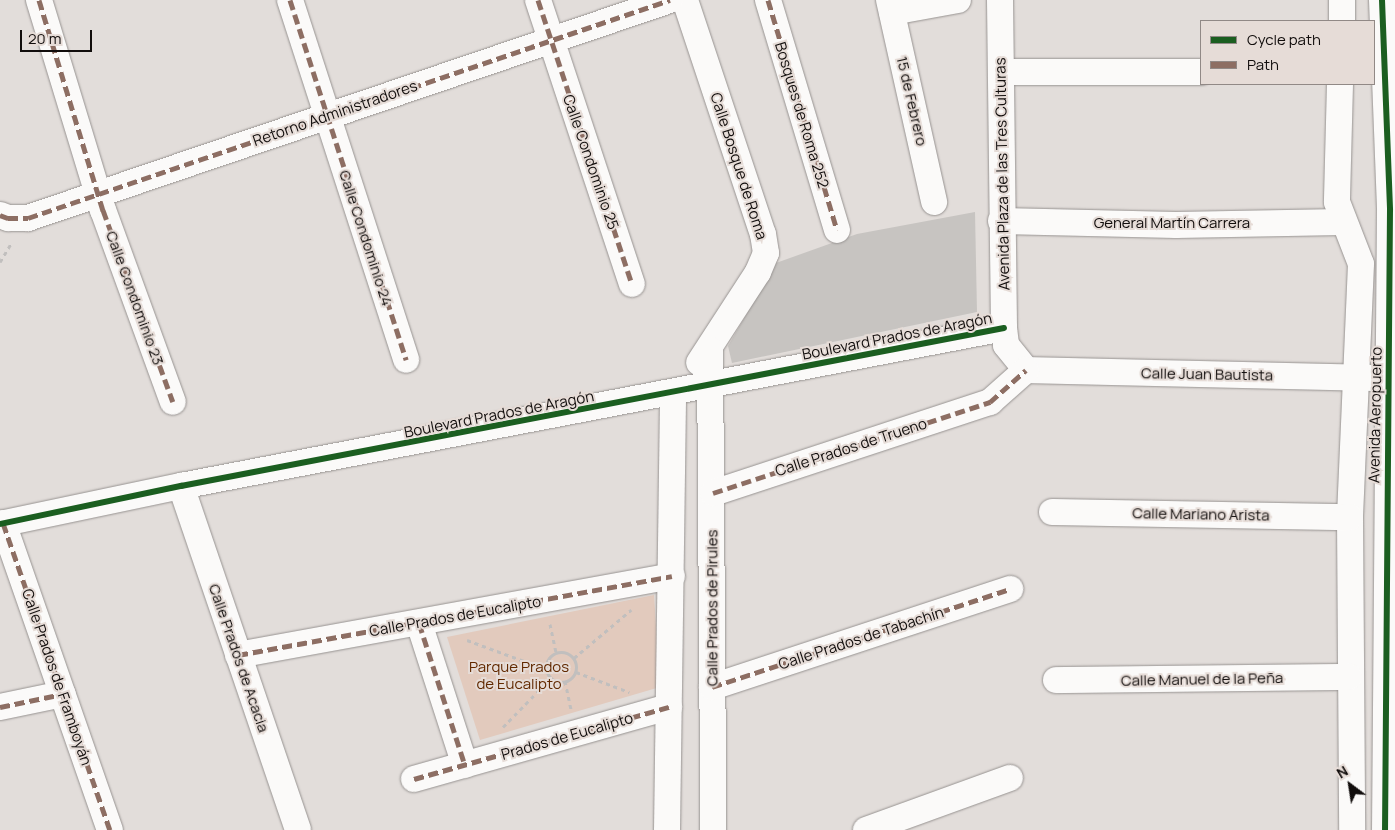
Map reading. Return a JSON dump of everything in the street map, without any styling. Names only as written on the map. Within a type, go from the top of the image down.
[{"type":"street","name":"Calle Condominio 23","points":[[39,0],[98,194],[173,402]]},
{"type":"street","name":"Calle Condominio 24","points":[[290,0],[406,360]]},
{"type":"street","name":"Calle Condominio 25","points":[[538,0],[632,284]]},
{"type":"street","name":"Retorno Administradores","points":[[0,215],[8,218],[28,218],[670,0]]},
{"type":"street","name":"Calle Bosque de Roma","points":[[673,394],[710,350],[758,272],[766,253],[763,234],[685,0]]},
{"type":"street","name":"Bosques de Roma 252","points":[[768,0],[837,230]]},
{"type":"street","points":[[890,6],[958,0]]},
{"type":"street","name":"Avenida Plaza de las Tres Culturas","points":[[1000,0],[1001,221],[1004,328],[1006,345],[1026,370]]},
{"type":"street","points":[[1342,0],[1342,20]]},
{"type":"street","name":"Avenida Aeropuerto","points":[[1382,0],[1392,137],[1392,283],[1388,378],[1391,426],[1390,714],[1385,830]]},
{"type":"street","name":"15 de Febrero","points":[[890,6],[934,202]]},
{"type":"street","points":[[1001,72],[1200,72]]},
{"type":"street","name":"Avenida Aeropuerto","points":[[1340,85],[1337,202],[1342,222],[1354,241],[1361,264],[1350,517],[1349,677],[1352,830]]},
{"type":"street","name":"General Martín Carrera","points":[[1001,221],[1176,225],[1342,222]]},
{"type":"street","name":"Boulevard Prados de Aragón","points":[[2,524],[181,486],[710,387],[1004,328]]},
{"type":"street","points":[[710,350],[710,387]]},
{"type":"street","name":"Calle Juan Bautista","points":[[1026,370],[1388,378]]},
{"type":"street","name":"Calle Prados de Trueno","points":[[712,493],[990,402],[1026,370]]},
{"type":"street","name":"Calle Prados de Pirules","points":[[710,387],[713,830]]},
{"type":"street","points":[[667,830],[672,576],[673,394]]},
{"type":"street","name":"Calle Prados de Acacia","points":[[181,486],[298,830]]},
{"type":"street","name":"Calle Mariano Arista","points":[[1052,512],[1350,517]]},
{"type":"street","name":"Calle Prados de Framboyán","points":[[2,524],[110,830]]},
{"type":"street","name":"Calle Prados de Eucalipto","points":[[238,655],[672,576]]},
{"type":"street","name":"Calle Prados de Tabachín","points":[[712,686],[1010,589]]},
{"type":"street","points":[[419,623],[465,765]]},
{"type":"street","name":"Calle Manuel de la Peña","points":[[1056,680],[1349,677]]},
{"type":"street","points":[[0,707],[63,694]]},
{"type":"street","name":"Prados de Eucalipto","points":[[414,778],[669,708]]},
{"type":"street","points":[[866,830],[1010,778]]},
{"type":"path","points":[[0,262],[13,242]]},
{"type":"path","points":[[545,600],[556,652]]},
{"type":"path","points":[[574,658],[634,608]]},
{"type":"path","points":[[464,639],[546,669]]},
{"type":"path","points":[[556,652],[566,652],[574,658],[576,672],[565,681],[551,678],[546,669],[548,659],[556,652]]},
{"type":"path","points":[[576,672],[669,708]]},
{"type":"path","points":[[498,731],[551,678]]},
{"type":"green space","name":"Parque Prados de Eucalipto","points":[[654,595],[660,687],[480,740],[447,637]]},
{"type":"building","points":[[975,212],[977,312],[732,363],[728,346],[776,263],[857,234]]},
{"type":"marked path","points":[[39,0],[103,210],[173,402]]},
{"type":"marked path","points":[[290,0],[406,360]]},
{"type":"marked path","points":[[538,0],[632,284]]},
{"type":"marked path","points":[[0,215],[8,218],[28,218],[670,0]]},
{"type":"marked path","points":[[768,0],[837,230]]},
{"type":"marked path","points":[[713,493],[990,402],[1026,370]]},
{"type":"marked path","points":[[3,523],[110,830]]},
{"type":"marked path","points":[[238,655],[672,576]]},
{"type":"marked path","points":[[712,687],[1010,589]]},
{"type":"marked path","points":[[419,623],[465,765]]},
{"type":"marked path","points":[[0,707],[63,694]]},
{"type":"marked path","points":[[414,779],[669,707]]},
{"type":"cycle path","points":[[1382,0],[1390,210],[1385,830]]},
{"type":"cycle path","points":[[0,524],[181,486],[1004,328]]}]
